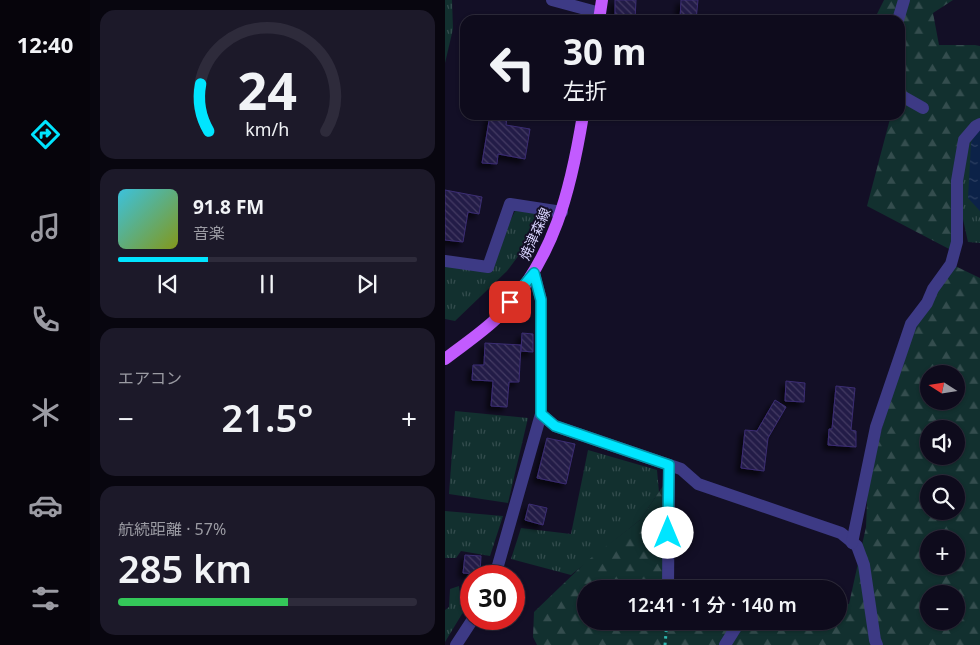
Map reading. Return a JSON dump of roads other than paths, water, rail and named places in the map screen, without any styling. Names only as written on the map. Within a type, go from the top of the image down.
[{"type":"main road","points":[[599,15],[602,0]]},
{"type":"main road","name":"焼津森線","points":[[445,359],[499,316],[534,273],[562,212],[577,155],[582,120]]},
{"type":"street","points":[[552,0],[593,15]]},
{"type":"street","points":[[900,15],[904,0]]},
{"type":"street","points":[[905,97],[923,108]]},
{"type":"street","points":[[852,543],[875,427],[911,324],[927,303],[933,289],[951,264],[957,242],[957,181],[964,140],[980,124]]},
{"type":"street","points":[[445,261],[488,267],[510,204],[562,212]]},
{"type":"street","points":[[498,565],[541,414],[541,300],[534,273]]},
{"type":"street","points":[[541,414],[555,426],[681,469],[698,484],[841,533],[857,546],[864,565],[877,645]]},
{"type":"street","points":[[668,580],[669,465]]},
{"type":"street","points":[[456,645],[466,630]]},
{"type":"street","points":[[725,645],[734,630]]},
{"type":"water","points":[[978,129],[980,129],[980,211],[968,198],[971,143]]}]
